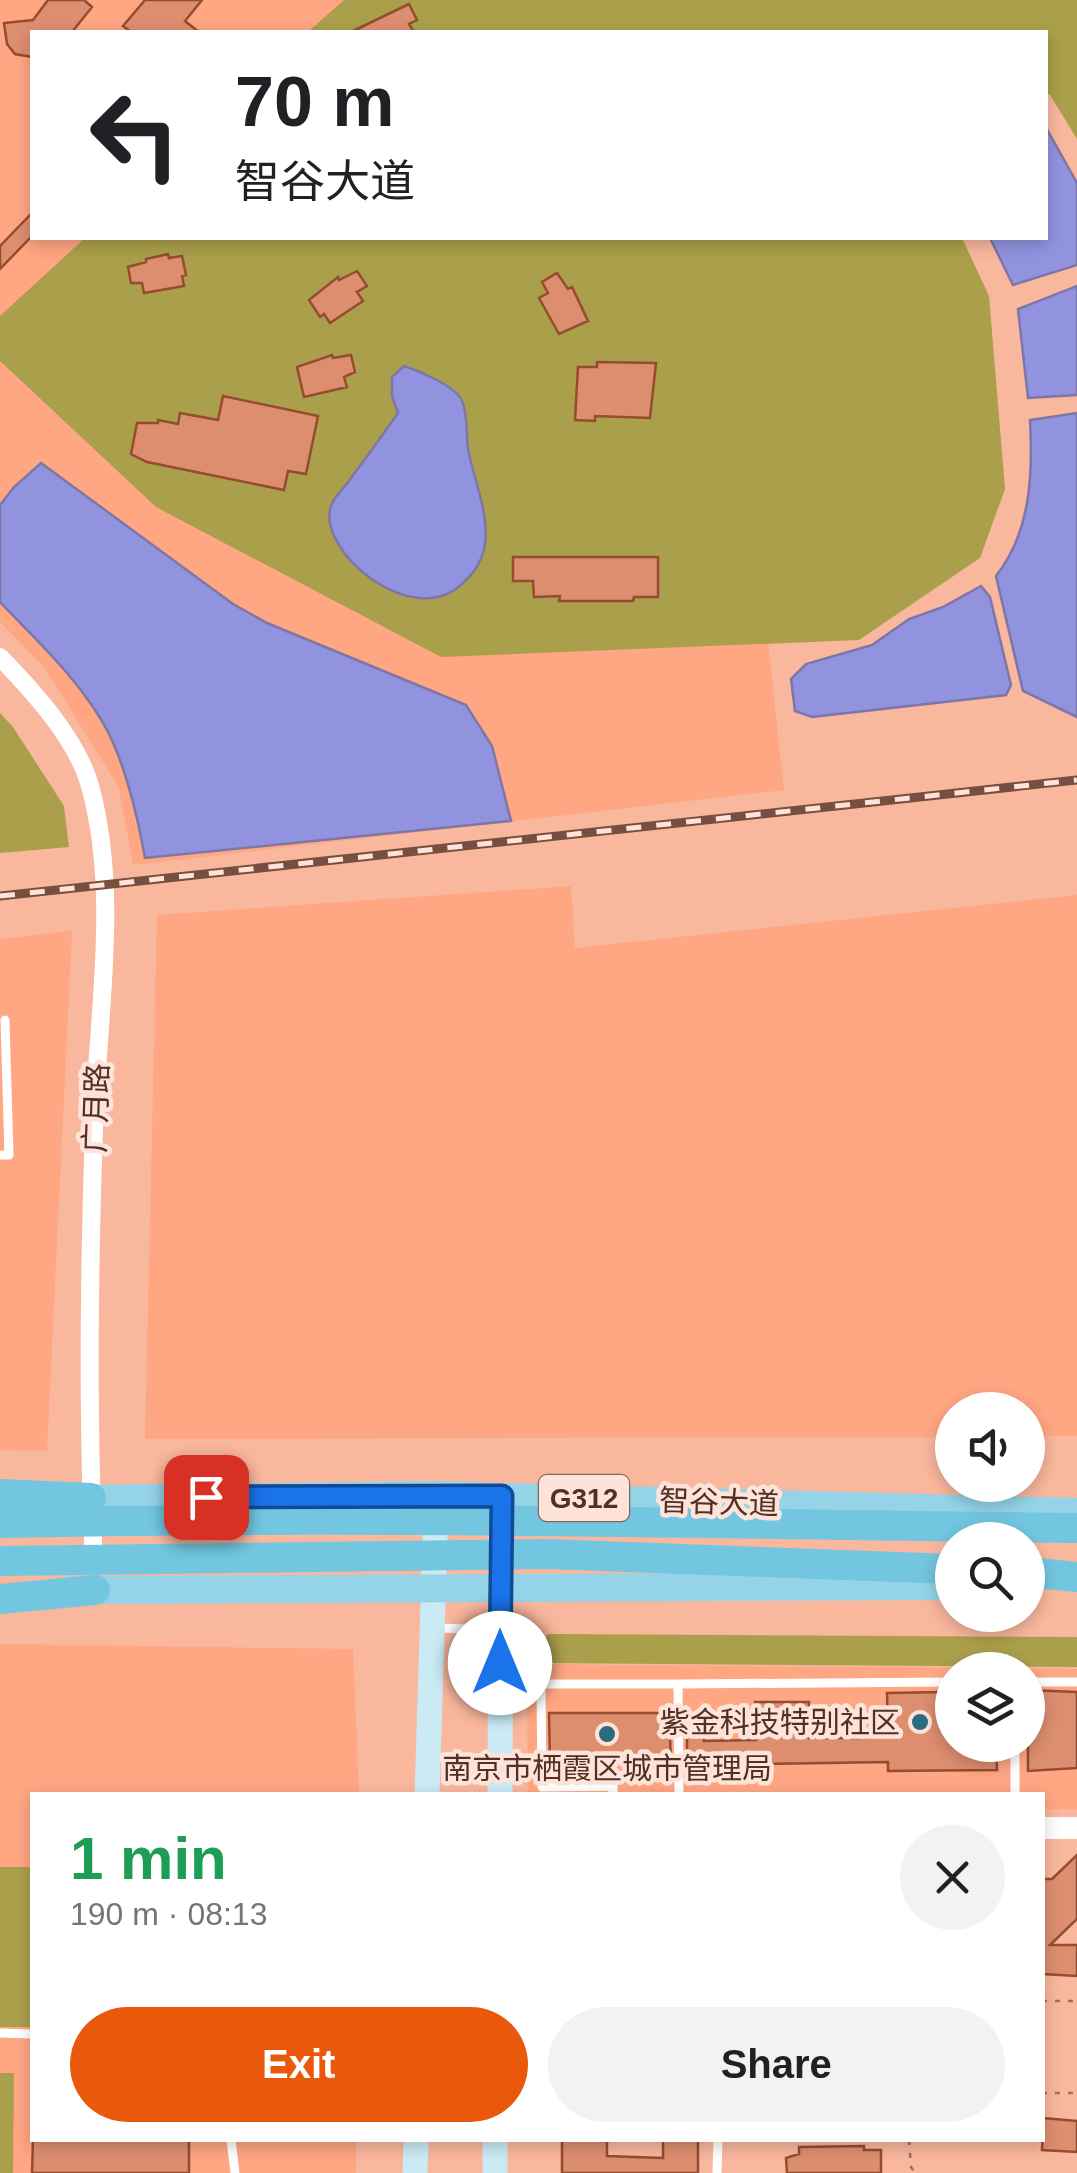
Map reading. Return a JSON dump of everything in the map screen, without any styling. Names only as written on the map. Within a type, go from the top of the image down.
[{"type":"highway","points":[[0,1497],[91,1498]]},
{"type":"highway","name":"智谷大道","points":[[0,1523],[545,1519],[1077,1526]]},
{"type":"highway","name":"智谷大道","points":[[0,1561],[547,1554],[935,1569]]},
{"type":"highway","points":[[1045,1573],[1077,1575]]},
{"type":"highway","points":[[0,1599],[95,1590]]},
{"type":"main road","name":"智谷大道","points":[[91,1498],[436,1495],[1077,1512]]},
{"type":"main road","points":[[426,1792],[436,1495]]},
{"type":"main road","points":[[500,1792],[502,1496]]},
{"type":"main road","points":[[0,1590],[935,1586]]},
{"type":"main road","points":[[1045,1586],[1077,1586]]},
{"type":"main road","points":[[415,2173],[416,2142]]},
{"type":"main road","points":[[495,2173],[496,2142]]},
{"type":"street","name":"广月路","points":[[0,656],[35,693],[67,740],[89,782],[102,844],[104,914],[89,1388],[95,1590]]},
{"type":"street","points":[[1045,1828],[1077,1828]]},
{"type":"lane","points":[[0,1155],[9,1154],[5,1020]]},
{"type":"lane","points":[[432,1628],[500,1630]]},
{"type":"lane","points":[[613,1792],[613,1786],[542,1786],[541,1684],[935,1682]]},
{"type":"lane","points":[[1045,1682],[1077,1682]]},
{"type":"lane","points":[[678,1684],[680,1792]]},
{"type":"lane","points":[[1015,1762],[1015,1792]]},
{"type":"lane","points":[[0,2034],[30,2034]]},
{"type":"lane","points":[[231,2142],[236,2173]]},
{"type":"lane","points":[[717,2173],[718,2142]]},
{"type":"path","points":[[1045,2001],[1077,2001]]},
{"type":"path","points":[[1045,2093],[1077,2093]]},
{"type":"path","points":[[909,2142],[915,2173]]},
{"type":"shaded area","points":[[0,0],[644,0],[645,30],[30,30],[30,240],[743,240],[731,301],[784,790],[133,865],[119,788],[44,667],[0,622]]},
{"type":"shaded area","points":[[344,0],[1077,0],[1077,139],[1048,94],[1048,30],[310,30]]},
{"type":"shaded area","points":[[83,240],[963,240],[989,296],[1005,489],[980,558],[859,640],[441,657],[156,507],[0,361],[0,316]]},
{"type":"shaded area","points":[[0,713],[64,806],[69,847],[0,853]]},
{"type":"shaded area","points":[[571,886],[575,948],[1077,895],[1077,1436],[1045,1436],[1045,1392],[935,1392],[935,1437],[145,1439],[157,915]]},
{"type":"shaded area","points":[[72,931],[47,1451],[0,1450],[0,939]]},
{"type":"shaded area","points":[[547,1634],[1077,1637],[1077,1667],[1045,1667],[1045,1652],[935,1652],[935,1666],[541,1663]]},
{"type":"shaded area","points":[[0,1644],[353,1649],[359,1792],[30,1792],[30,2142],[356,2142],[356,2173],[0,2173]]},
{"type":"shaded area","points":[[527,1664],[935,1668],[935,1762],[1045,1762],[1045,1669],[1077,1669],[1077,1809],[1045,1809],[1045,1792],[528,1792]]},
{"type":"shaded area","points":[[0,1867],[30,1867],[30,2027],[0,2027]]},
{"type":"shaded area","points":[[0,2073],[14,2073],[13,2173],[0,2173]]},
{"type":"water","points":[[1048,131],[1077,183],[1077,265],[1013,285],[991,240],[1048,240]]},
{"type":"water","points":[[1077,286],[1077,395],[1028,398],[1018,309]]},
{"type":"water","points":[[404,366],[445,385],[462,401],[469,454],[483,510],[486,533],[480,560],[463,583],[442,596],[419,598],[395,592],[373,580],[338,544],[330,524],[334,500],[398,413],[392,396],[392,377]]},
{"type":"water","points":[[1077,413],[1077,717],[1023,691],[996,576],[1008,559],[1023,522],[1031,461],[1030,420]]},
{"type":"water","points":[[41,463],[233,604],[267,623],[466,705],[492,746],[511,821],[145,858],[131,794],[108,732],[73,680],[0,602],[0,505]]},
{"type":"water","points":[[981,586],[990,597],[1011,685],[1006,695],[812,717],[795,711],[791,679],[806,664],[872,645],[909,619],[943,607]]},
{"type":"building","points":[[48,0],[84,0],[92,7],[74,30],[30,30],[30,57],[15,54],[7,44],[4,23],[33,20]]},
{"type":"building","points":[[145,0],[202,0],[185,21],[196,30],[128,30],[123,26]]},
{"type":"building","points":[[409,4],[417,20],[409,24],[413,30],[355,30]]},
{"type":"building","points":[[30,215],[30,238],[0,269],[0,246]]},
{"type":"building","points":[[168,254],[169,258],[182,256],[184,286],[144,293],[142,283],[131,283],[128,267]]},
{"type":"building","points":[[357,271],[367,286],[357,292],[363,301],[330,323],[324,314],[320,317],[309,300],[338,277],[339,280]]},
{"type":"building","points":[[557,273],[568,289],[572,287],[588,321],[559,334],[539,298],[548,293],[542,282]]},
{"type":"building","points":[[332,355],[351,355],[355,372],[344,377],[347,387],[304,397],[297,367]]},
{"type":"building","points":[[597,362],[656,363],[650,418],[595,416],[595,421],[575,420],[578,367],[597,367]]},
{"type":"building","points":[[223,396],[318,416],[306,474],[288,471],[284,490],[147,462],[131,454],[137,423],[158,420],[178,424],[180,413],[218,420]]},
{"type":"building","points":[[513,557],[658,557],[658,597],[559,601],[560,596],[534,597],[533,581],[513,581]]},
{"type":"building","points":[[1045,1691],[1077,1692],[1077,1768],[1028,1771],[1028,1762],[1045,1762]]},
{"type":"building","points":[[935,1692],[935,1762],[997,1762],[997,1770],[888,1771],[888,1762],[689,1765],[687,1761],[687,1732],[704,1732],[704,1741],[756,1740],[755,1702],[809,1702],[809,1738],[859,1738],[858,1732],[888,1732],[887,1693]]},
{"type":"building","points":[[549,1713],[669,1713],[671,1761],[550,1761]]},
{"type":"building","points":[[1077,1855],[1077,1919],[1050,1945],[1077,1945],[1077,1976],[1045,1974],[1045,1879],[1052,1879]]},
{"type":"building","points":[[1045,2118],[1077,2121],[1077,2152],[1042,2150]]},
{"type":"building","points":[[33,2142],[189,2142],[189,2173],[32,2173]]},
{"type":"building","points":[[562,2142],[607,2142],[607,2156],[663,2158],[663,2142],[698,2142],[698,2173],[562,2173]]},
{"type":"building","points":[[864,2146],[864,2150],[881,2150],[881,2173],[787,2173],[786,2158],[799,2154],[799,2147]]},
{"type":"railway","points":[[0,896],[1077,780]]},
{"type":"place","name":"紫金科技特别社区","points":[[920,1722]]},
{"type":"place","name":"南京市栖霞区城市管理局","points":[[607,1734]]},
{"type":"route","points":[[206,1497],[502,1496],[500,1663]]}]
